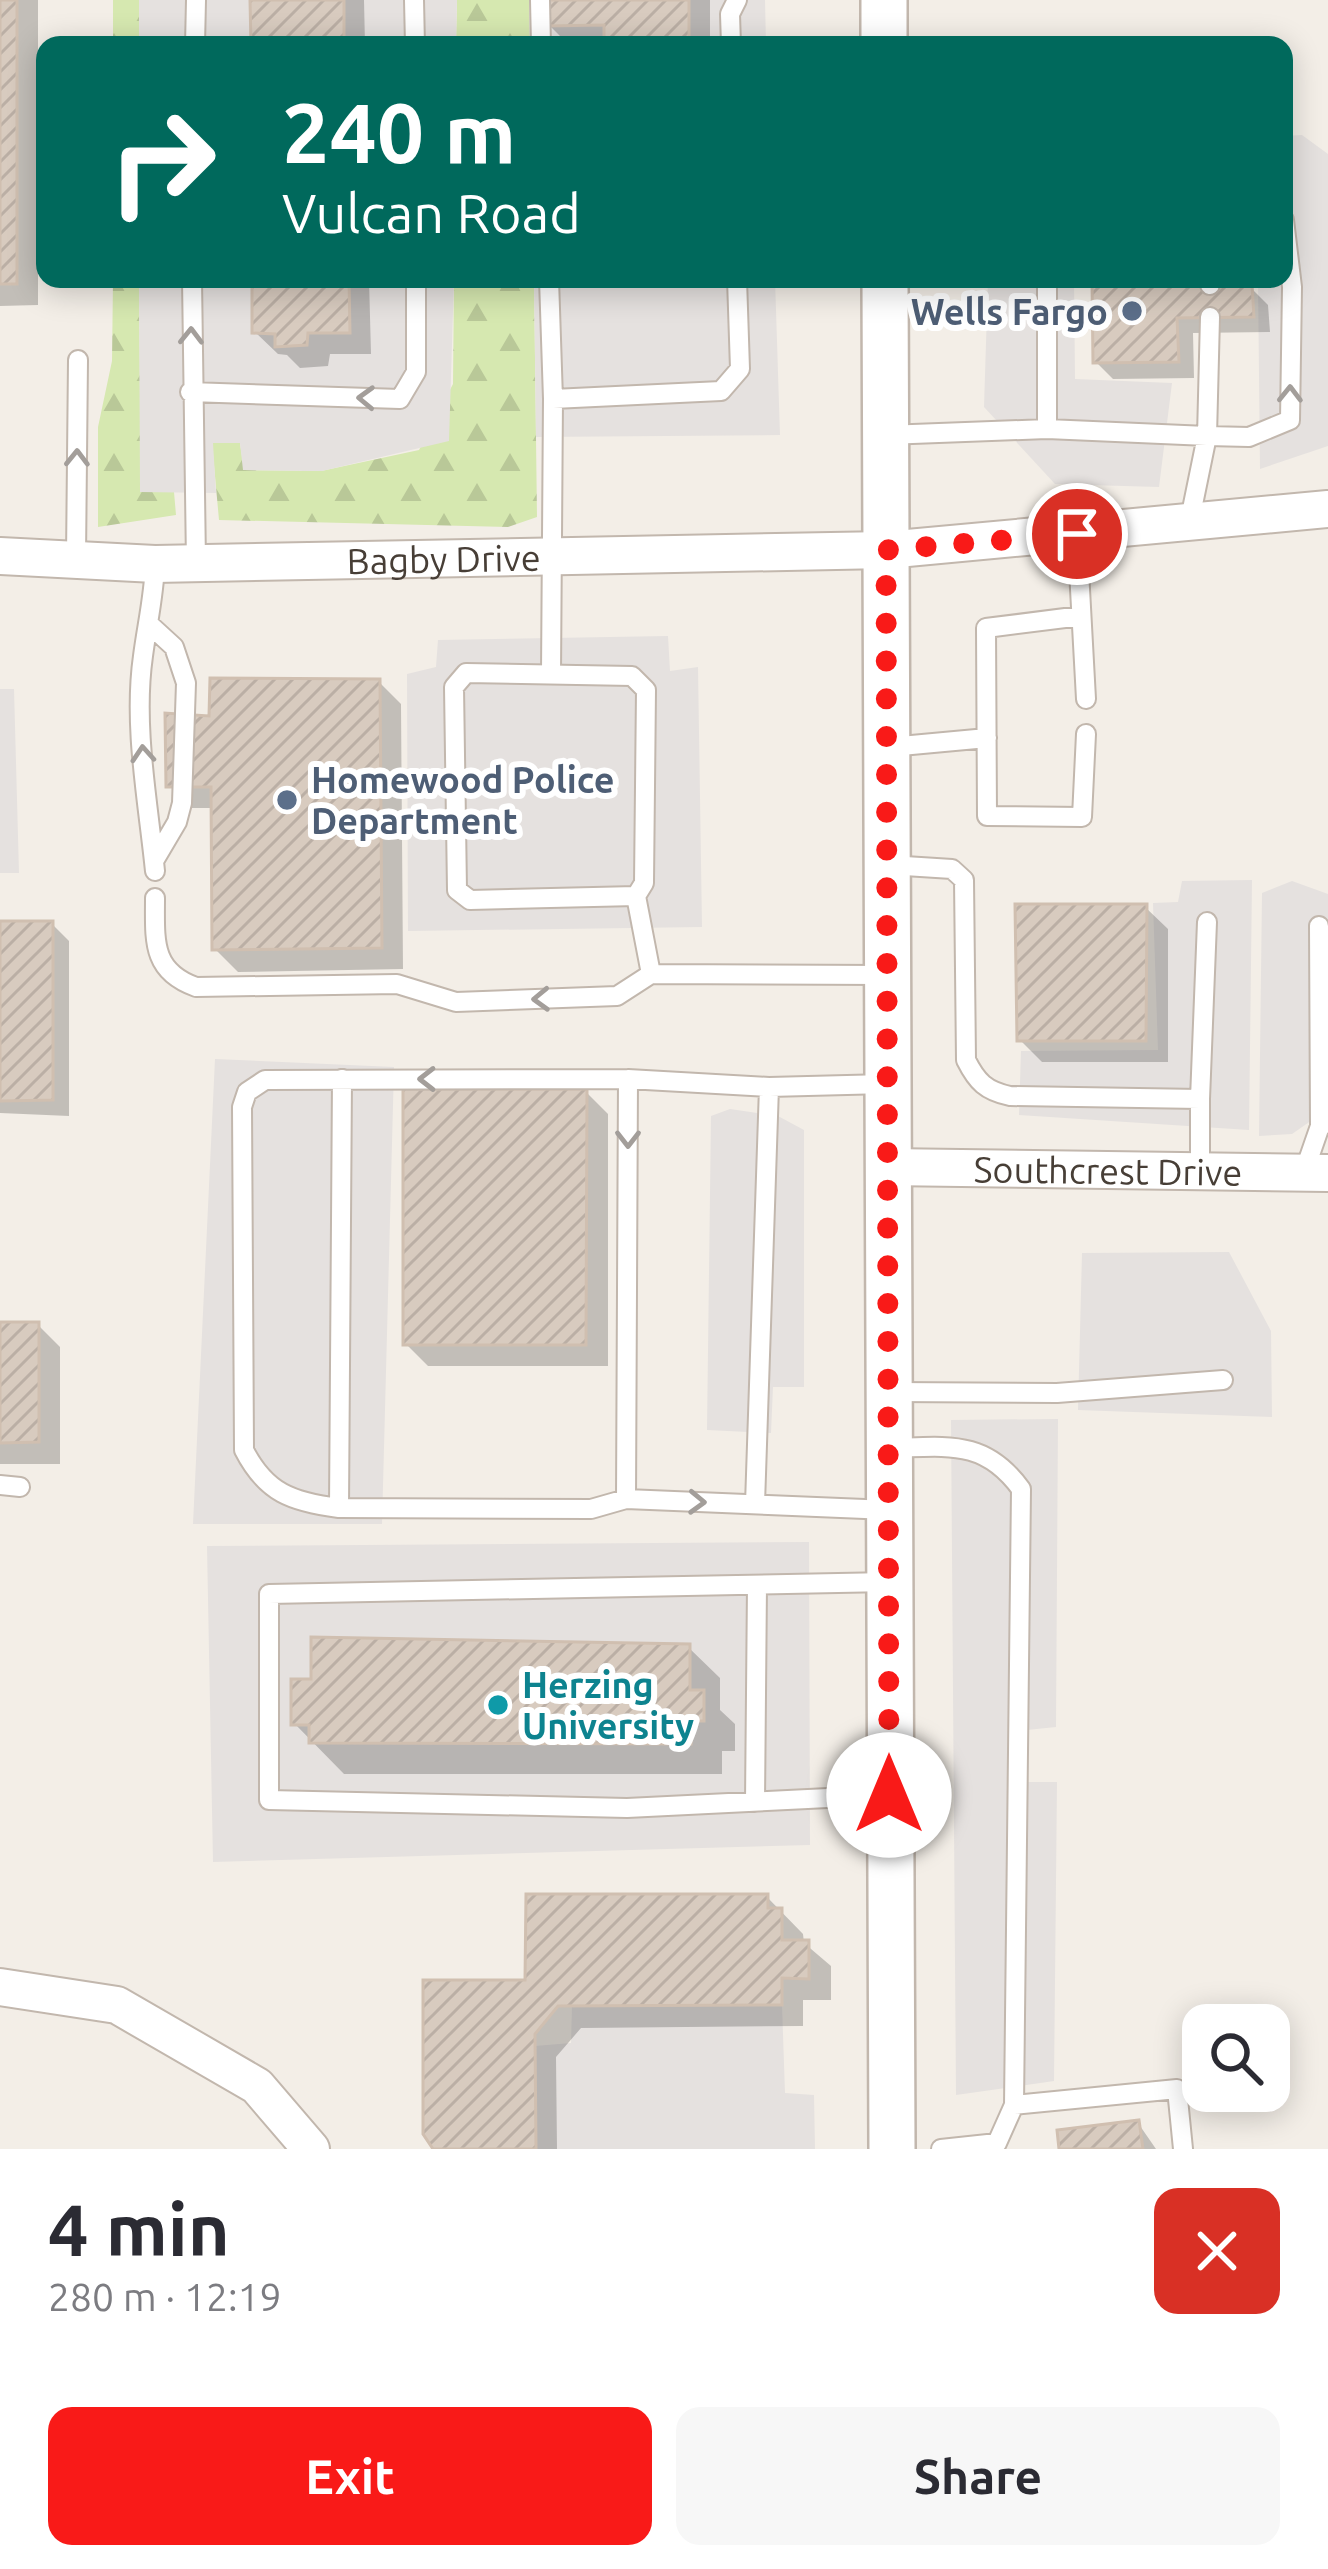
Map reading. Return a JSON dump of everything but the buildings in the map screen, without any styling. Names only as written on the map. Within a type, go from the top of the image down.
[{"type":"street","points":[[884,0],[884,36]]},
{"type":"street","points":[[885,288],[892,2149]]},
{"type":"street","name":"Bagby Drive","points":[[0,556],[76,556],[155,564],[886,550],[1328,509]]},
{"type":"street","name":"Southcrest Drive","points":[[886,1167],[1316,1172]]},
{"type":"street","points":[[0,1987],[117,2005],[257,2086],[310,2149]]},
{"type":"lane","points":[[195,36],[196,0]]},
{"type":"lane","points":[[415,0],[415,36]]},
{"type":"lane","points":[[540,0],[541,36]]},
{"type":"lane","points":[[731,36],[730,14],[737,0]]},
{"type":"lane","points":[[192,288],[196,562]]},
{"type":"lane","points":[[190,392],[400,399],[416,372],[416,288]]},
{"type":"lane","points":[[549,288],[551,674]]},
{"type":"lane","points":[[553,399],[721,392],[740,369],[737,288]]},
{"type":"lane","points":[[1047,288],[1047,429]]},
{"type":"lane","points":[[886,435],[1047,429],[1249,436],[1290,420],[1292,288]]},
{"type":"lane","points":[[1189,524],[1207,436],[1210,317]]},
{"type":"lane","points":[[76,556],[78,360]]},
{"type":"lane","points":[[1077,534],[1086,699]]},
{"type":"lane","points":[[150,625],[174,647],[186,683],[182,802],[154,866],[142,748],[142,658],[155,564]]},
{"type":"lane","points":[[1081,616],[986,628],[987,816],[1082,817],[1086,734]]},
{"type":"lane","points":[[636,896],[470,900],[457,890],[454,686],[466,673],[632,676],[646,690],[644,883],[636,896],[651,974]]},
{"type":"lane","points":[[886,747],[987,738]]},
{"type":"lane","points":[[886,865],[952,869],[964,880],[966,1060],[989,1091],[1200,1099]]},
{"type":"lane","points":[[155,898],[155,953],[171,978],[196,987],[397,984],[457,1002],[617,996],[651,974],[886,975]]},
{"type":"lane","points":[[1200,1171],[1208,922]]},
{"type":"lane","points":[[1316,1172],[1324,1124],[1319,926]]},
{"type":"lane","points":[[339,1508],[342,1079]]},
{"type":"lane","points":[[886,1084],[770,1088],[628,1079],[265,1080],[247,1092],[242,1107],[244,1450],[261,1479],[279,1494],[295,1502],[339,1508],[591,1509],[626,1499],[889,1510]]},
{"type":"lane","points":[[626,1499],[628,1079]]},
{"type":"lane","points":[[755,1504],[770,1088]]},
{"type":"lane","points":[[887,1391],[1057,1393],[1223,1380]]},
{"type":"lane","points":[[888,1448],[965,1448],[1002,1462],[1021,1489],[1014,2105],[998,2146],[941,2149]]},
{"type":"lane","points":[[889,1582],[269,1594],[269,1800],[627,1808],[889,1795]]},
{"type":"lane","points":[[755,1802],[757,1585]]},
{"type":"lane","points":[[1014,2105],[1177,2089],[1183,2149]]},
{"type":"green space","points":[[113,0],[139,0],[139,36],[113,36]]},
{"type":"green space","points":[[457,0],[529,0],[530,36],[456,36]]},
{"type":"green space","points":[[113,288],[139,288],[141,492],[174,492],[176,515],[98,527],[98,427],[112,361]]},
{"type":"green space","points":[[454,288],[534,288],[537,517],[508,527],[219,520],[212,443],[240,443],[244,470],[321,471],[419,450],[453,384]]},
{"type":"shaded area","points":[[139,0],[250,0],[251,36],[139,36]]},
{"type":"shaded area","points":[[344,0],[457,0],[456,36],[344,36]]},
{"type":"shaded area","points":[[529,0],[546,0],[604,25],[604,36],[530,36]]},
{"type":"shaded area","points":[[689,0],[765,0],[766,36],[689,36]]},
{"type":"shaded area","points":[[1302,135],[1328,154],[1328,446],[1260,469],[1258,288],[1293,288],[1293,136]]},
{"type":"shaded area","points":[[139,288],[252,288],[252,332],[275,334],[276,347],[306,345],[308,333],[349,333],[349,288],[454,288],[449,441],[322,471],[243,470],[240,443],[213,443],[216,493],[140,492]]},
{"type":"shaded area","points":[[534,288],[775,288],[780,435],[536,437]]},
{"type":"shaded area","points":[[988,288],[1074,288],[1075,379],[1172,383],[1159,487],[1055,484],[984,407]]},
{"type":"shaded area","points":[[668,636],[670,671],[698,667],[702,927],[408,931],[407,674],[436,667],[438,640]]},
{"type":"shaded area","points":[[0,689],[14,689],[19,873],[0,873]]},
{"type":"shaded area","points":[[1252,880],[1249,1130],[1019,1115],[1021,1051],[1158,1050],[1153,903],[1178,902],[1182,881]]},
{"type":"shaded area","points":[[1292,881],[1328,894],[1328,1109],[1292,1134],[1259,1136],[1262,893]]},
{"type":"shaded area","points":[[215,1059],[394,1067],[382,1524],[193,1524]]},
{"type":"shaded area","points":[[730,1109],[778,1116],[804,1130],[804,1387],[773,1387],[771,1433],[707,1430],[711,1116]]},
{"type":"shaded area","points":[[1229,1252],[1271,1331],[1272,1417],[1078,1410],[1082,1253]]},
{"type":"shaded area","points":[[1058,1419],[1056,1727],[1027,1730],[1027,1782],[1057,1782],[1054,2081],[956,2095],[951,1420]]},
{"type":"shaded area","points":[[809,1542],[810,1845],[213,1862],[207,1546]],"holes":[[[312,1637],[689,1644],[690,1690],[704,1690],[704,1720],[692,1721],[691,1744],[310,1743],[309,1725],[291,1680],[311,1679]]]},
{"type":"shaded area","points":[[782,2005],[785,2093],[814,2095],[815,2149],[536,2149],[535,2046],[571,2043],[572,2006]]},
{"type":"place","name":"Wells Fargo","points":[[1132,311]]},
{"type":"place","name":"Homewood Police Department","points":[[287,800]]},
{"type":"place","name":"Herzing University","points":[[498,1705]]},
{"type":"route","points":[[889,1795],[886,550],[1077,534]]}]
